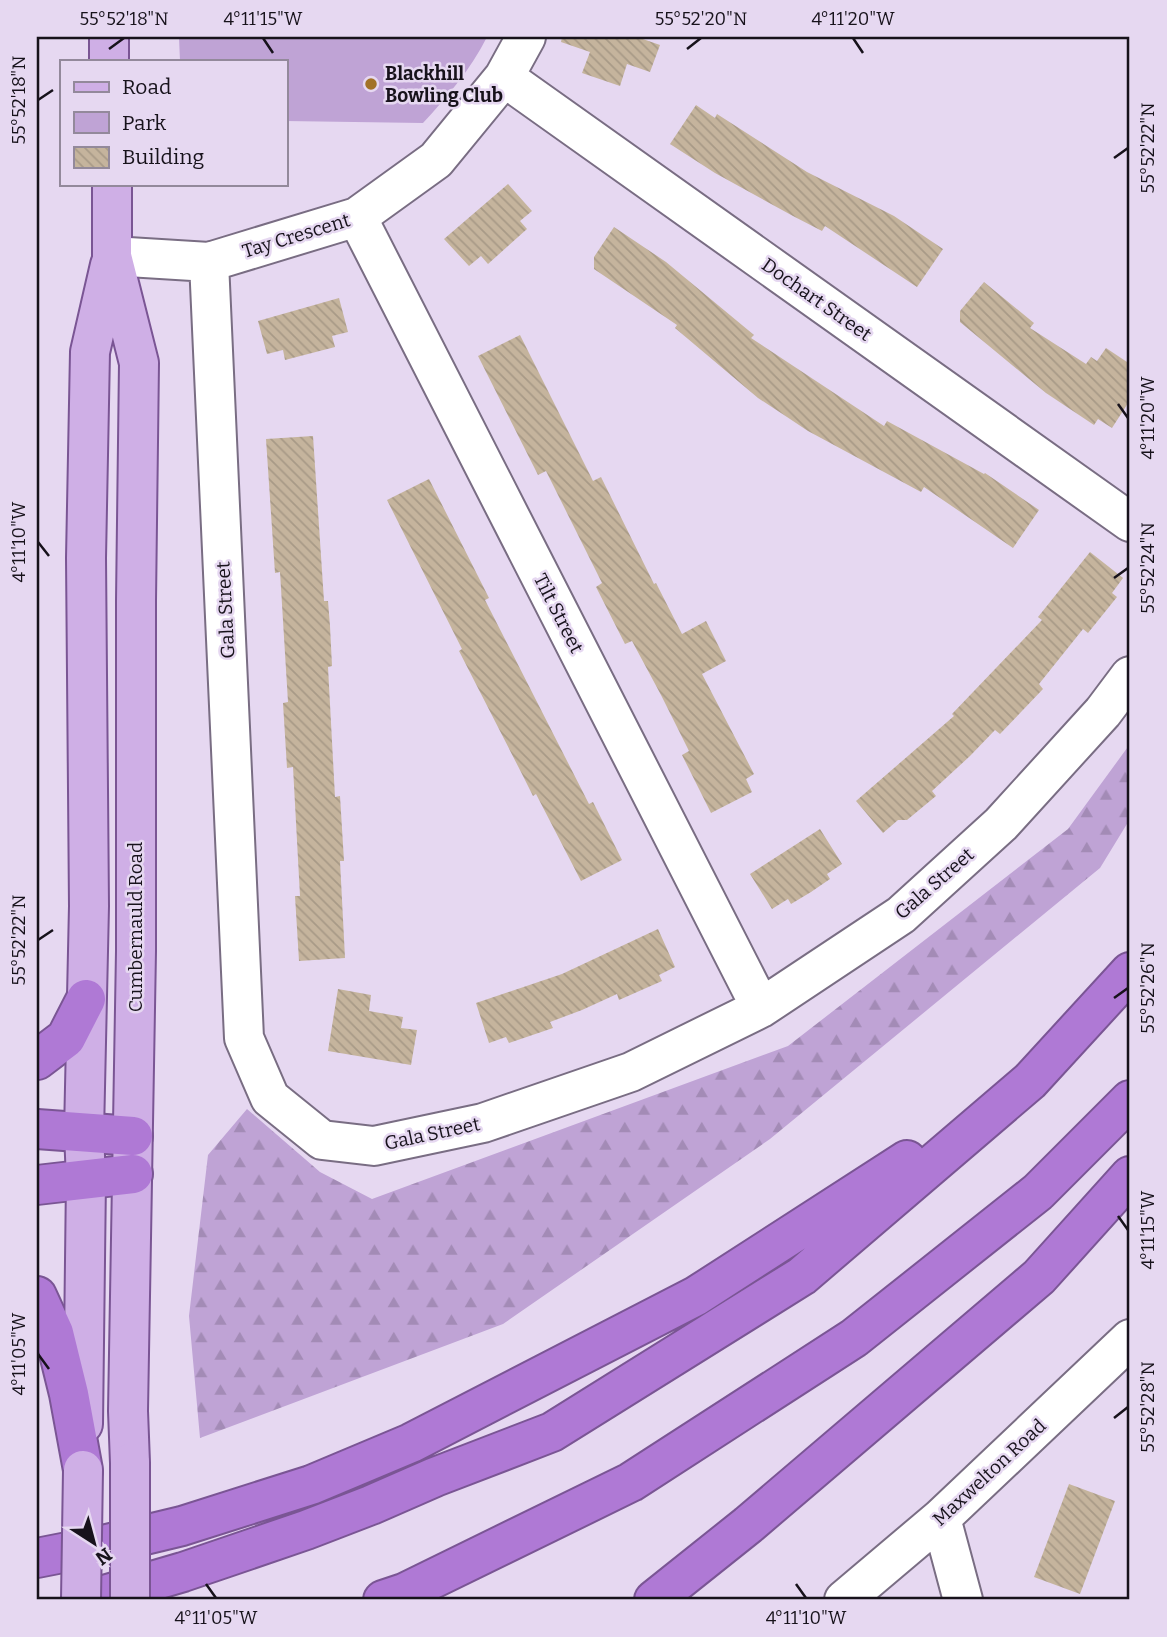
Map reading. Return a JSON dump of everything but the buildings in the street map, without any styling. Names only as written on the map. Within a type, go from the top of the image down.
[{"type":"highway","points":[[81,1600],[183,1572],[306,1530],[552,1432],[802,1276],[1030,1081],[1130,972]]},
{"type":"highway","points":[[37,1060],[66,1038],[86,999]]},
{"type":"highway","points":[[37,1558],[182,1527],[311,1485],[411,1443],[696,1296],[1030,1081]]},
{"type":"highway","points":[[383,1600],[404,1593],[631,1482],[854,1338],[1038,1192],[1130,1100]]},
{"type":"highway","points":[[37,1129],[133,1136]]},
{"type":"highway","points":[[37,1185],[133,1174]]},
{"type":"highway","points":[[654,1600],[759,1516],[1039,1278],[1130,1176]]},
{"type":"highway","points":[[37,1296],[54,1333],[83,1469]]},
{"type":"main road","points":[[109,37],[109,60]]},
{"type":"main road","name":"Cumbernauld Road","points":[[111,186],[112,256],[139,363],[136,951],[128,1397],[130,1600]]},
{"type":"main road","name":"Cumbernauld Road","points":[[81,1600],[86,1179],[84,1133],[89,906],[86,558],[90,352],[112,256]]},
{"type":"street","name":"Tay Crescent","points":[[112,256],[209,262],[357,217],[436,160],[504,77],[526,37]]},
{"type":"street","name":"Dochart Street","points":[[504,77],[1130,522]]},
{"type":"street","name":"Tilt Street","points":[[357,217],[761,1008]]},
{"type":"street","name":"Gala Street","points":[[209,262],[244,1038],[270,1098],[323,1140],[374,1146],[483,1123],[631,1072],[761,1008],[901,915],[1002,824],[1103,712],[1130,676]]},
{"type":"street","name":"Maxwelton Road","points":[[844,1600],[941,1518],[1130,1339]]},
{"type":"street","points":[[941,1518],[963,1600]]},
{"type":"green space","name":"Blackhill Bowling Club","points":[[179,37],[487,37],[458,82],[423,123],[287,121],[287,60],[180,60]]},
{"type":"green space","points":[[1130,744],[1130,819],[1100,868],[770,1139],[503,1324],[200,1438],[189,1316],[208,1155],[247,1109],[320,1172],[372,1199],[788,1046],[1068,829]]},
{"type":"place","name":"Blackhill Bowling Club","points":[[371,84]]}]
